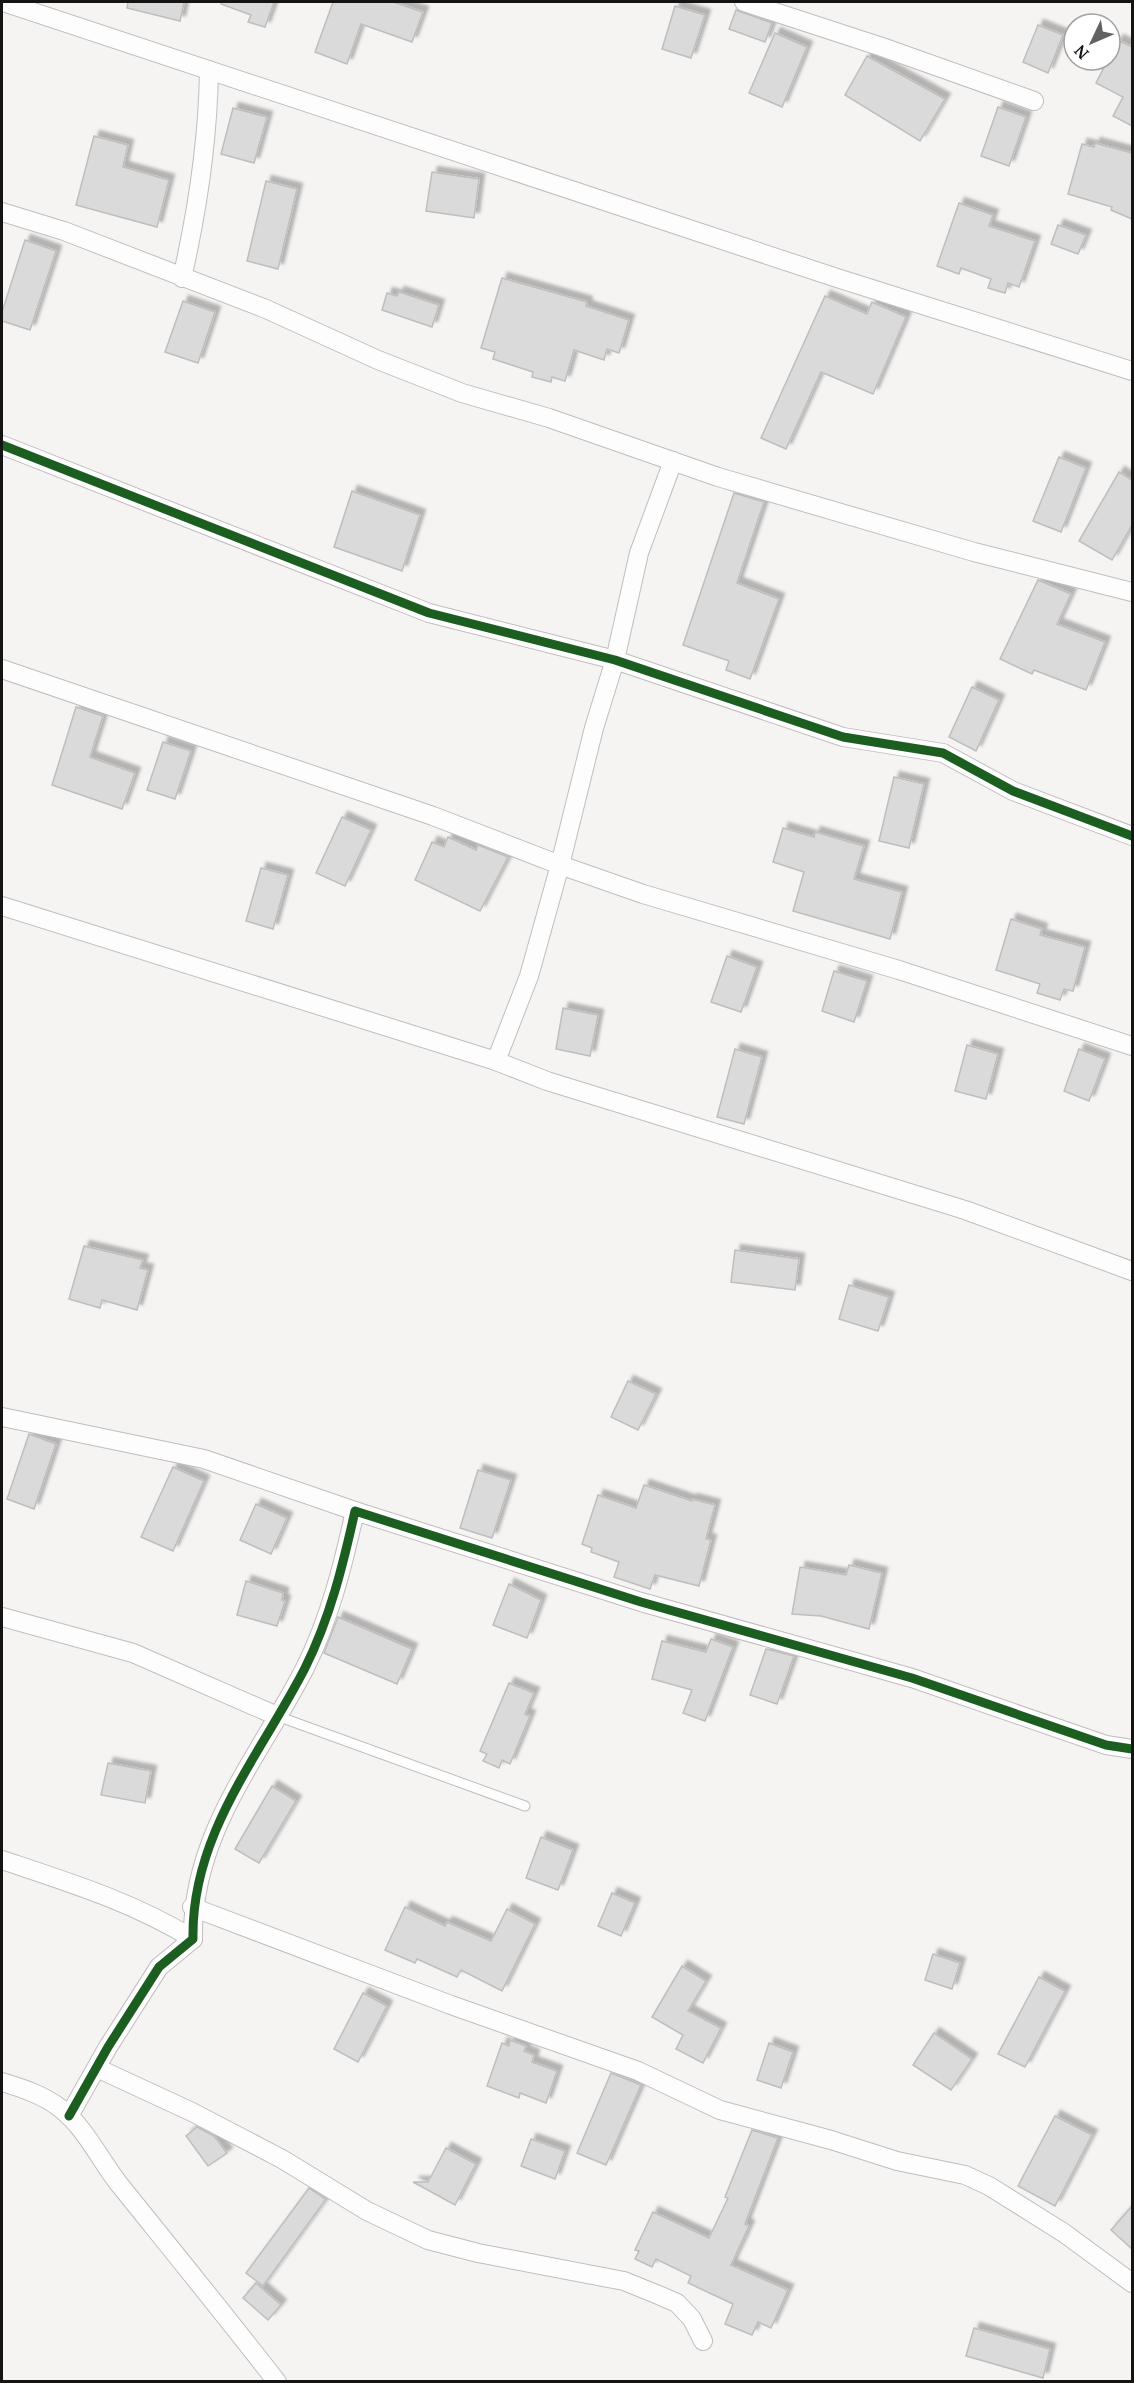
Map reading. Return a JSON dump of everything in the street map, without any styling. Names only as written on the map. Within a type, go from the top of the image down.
[{"type":"street","points":[[3,2],[837,278],[1132,371]]},
{"type":"street","points":[[744,2],[1034,101]]},
{"type":"street","points":[[182,278],[198,208],[206,152],[209,70]]},
{"type":"street","points":[[2,212],[64,231],[266,309],[378,360],[462,393],[549,418],[718,477],[974,552],[1132,592]]},
{"type":"street","points":[[2,445],[429,614],[615,660],[843,737],[943,753],[1013,791],[1132,836]]},
{"type":"street","points":[[496,1061],[529,976],[560,865],[594,728],[615,660],[639,553],[673,461]]},
{"type":"street","points":[[2,669],[433,816],[643,894],[899,970],[1132,1046]]},
{"type":"street","points":[[2,906],[496,1061],[547,1081],[965,1210],[1132,1271]]},
{"type":"street","points":[[2,1417],[204,1459],[355,1511],[641,1602],[912,1678],[1106,1745],[1132,1749]]},
{"type":"street","points":[[193,1939],[192,1907],[213,1835],[306,1667],[334,1599],[355,1511]]},
{"type":"street","points":[[2,1617],[133,1653],[277,1716]]},
{"type":"street","points":[[2,1860],[96,1891],[158,1917],[193,1939]]},
{"type":"street","points":[[192,1907],[451,2005],[638,2071],[720,2110],[831,2140],[897,2161],[965,2175],[989,2186],[1064,2233],[1132,2283]]},
{"type":"street","points":[[69,2116],[159,1967],[193,1939]]},
{"type":"street","points":[[97,2068],[252,2144],[367,2211],[428,2240],[478,2253],[624,2281],[676,2303],[692,2319],[703,2341]]},
{"type":"street","points":[[2,2082],[23,2088],[58,2107],[69,2116],[118,2183],[277,2382]]},
{"type":"lane","points":[[277,1716],[525,1806]]},
{"type":"building","points":[[128,2],[184,2],[180,21],[127,8]]},
{"type":"building","points":[[221,2],[274,2],[265,27],[248,22],[251,15],[221,4]]},
{"type":"building","points":[[333,2],[393,2],[423,12],[412,42],[361,24],[347,64],[315,52]]},
{"type":"building","points":[[675,6],[705,15],[691,58],[662,49]]},
{"type":"building","points":[[736,10],[772,23],[765,42],[729,29]]},
{"type":"building","points":[[1038,25],[1062,35],[1048,73],[1023,62]]},
{"type":"building","points":[[775,33],[807,47],[782,107],[749,93]]},
{"type":"building","points":[[1122,42],[1132,47],[1132,126],[1113,116],[1123,97],[1096,83],[1102,72],[1122,72]]},
{"type":"building","points":[[867,56],[945,99],[920,141],[845,95]]},
{"type":"building","points":[[998,107],[1026,117],[1009,166],[981,156]]},
{"type":"building","points":[[233,108],[267,117],[254,163],[221,154]]},
{"type":"building","points":[[94,136],[128,145],[123,167],[169,180],[157,227],[76,205]]},
{"type":"building","points":[[1095,143],[1132,153],[1132,219],[1111,210],[1112,207],[1068,194],[1082,144],[1094,147]]},
{"type":"building","points":[[432,172],[479,179],[474,218],[426,211]]},
{"type":"building","points":[[266,181],[297,189],[278,269],[247,261]]},
{"type":"building","points":[[959,203],[993,215],[989,226],[1035,241],[1019,287],[1008,283],[1005,293],[988,288],[991,279],[961,268],[959,274],[937,266]]},
{"type":"building","points":[[1058,225],[1086,235],[1078,254],[1051,244]]},
{"type":"building","points":[[25,240],[56,251],[30,330],[2,321],[2,312]]},
{"type":"building","points":[[502,278],[587,302],[586,306],[629,320],[619,353],[607,349],[604,360],[574,350],[565,381],[552,377],[551,382],[532,377],[533,372],[493,359],[495,352],[481,348]]},
{"type":"building","points":[[399,292],[439,305],[432,327],[382,310],[387,293],[397,296]]},
{"type":"building","points":[[825,296],[867,314],[872,302],[906,317],[873,394],[821,372],[786,449],[761,438]]},
{"type":"building","points":[[183,301],[215,312],[198,363],[165,352]]},
{"type":"building","points":[[1059,457],[1086,468],[1061,532],[1033,521]]},
{"type":"building","points":[[1119,472],[1132,480],[1132,525],[1112,560],[1079,541]]},
{"type":"building","points":[[352,491],[420,515],[402,571],[334,547]]},
{"type":"building","points":[[734,493],[764,502],[737,583],[779,599],[750,679],[726,670],[729,661],[683,645]]},
{"type":"building","points":[[1038,580],[1071,594],[1057,624],[1105,642],[1086,690],[1034,670],[1032,674],[1000,659]]},
{"type":"building","points":[[972,687],[999,700],[976,751],[949,737]]},
{"type":"building","points":[[76,707],[103,716],[90,757],[135,773],[122,809],[52,785]]},
{"type":"building","points":[[163,742],[191,751],[175,799],[147,790]]},
{"type":"building","points":[[894,777],[924,784],[909,848],[879,841]]},
{"type":"building","points":[[342,817],[371,830],[345,886],[316,873]]},
{"type":"building","points":[[783,828],[814,837],[815,832],[864,846],[854,879],[902,892],[890,939],[793,911],[804,872],[773,862]]},
{"type":"building","points":[[448,837],[476,850],[478,845],[508,857],[480,911],[415,880],[432,842],[444,847]]},
{"type":"building","points":[[261,868],[288,875],[273,929],[246,921]]},
{"type":"building","points":[[1011,919],[1042,929],[1040,935],[1085,947],[1073,991],[1064,989],[1060,1000],[1037,993],[1040,984],[996,970]]},
{"type":"building","points":[[727,956],[757,967],[741,1012],[711,1002]]},
{"type":"building","points":[[834,971],[867,981],[854,1022],[822,1011]]},
{"type":"building","points":[[563,1008],[598,1015],[590,1056],[556,1049]]},
{"type":"building","points":[[967,1045],[998,1054],[986,1099],[955,1091]]},
{"type":"building","points":[[735,1049],[762,1057],[744,1124],[717,1117]]},
{"type":"building","points":[[1079,1049],[1105,1059],[1089,1101],[1064,1091]]},
{"type":"building","points":[[84,1246],[143,1260],[140,1268],[148,1270],[137,1310],[102,1300],[100,1308],[69,1299]]},
{"type":"building","points":[[735,1250],[799,1259],[795,1290],[731,1282]]},
{"type":"building","points":[[849,1285],[889,1297],[878,1331],[839,1319]]},
{"type":"building","points":[[628,1381],[656,1394],[638,1430],[611,1417]]},
{"type":"building","points":[[29,1434],[56,1444],[34,1509],[7,1499]]},
{"type":"building","points":[[173,1467],[204,1481],[173,1551],[141,1537]]},
{"type":"building","points":[[478,1470],[511,1480],[492,1538],[460,1528]]},
{"type":"building","points":[[644,1485],[692,1501],[692,1499],[715,1505],[706,1539],[711,1540],[699,1586],[655,1575],[650,1589],[614,1577],[619,1562],[591,1552],[592,1548],[582,1544],[598,1495],[636,1508]]},
{"type":"building","points":[[256,1504],[287,1518],[271,1554],[240,1540]]},
{"type":"building","points":[[849,1565],[882,1573],[869,1629],[821,1616],[792,1614],[800,1567],[846,1575]]},
{"type":"building","points":[[246,1581],[283,1593],[282,1600],[285,1601],[277,1626],[237,1615]]},
{"type":"building","points":[[509,1584],[541,1600],[527,1638],[493,1625]]},
{"type":"building","points":[[338,1617],[412,1649],[397,1684],[324,1653]]},
{"type":"building","points":[[711,1639],[733,1647],[705,1721],[683,1713],[692,1690],[652,1679],[662,1641],[706,1652]]},
{"type":"building","points":[[766,1649],[794,1656],[777,1704],[750,1695]]},
{"type":"building","points":[[509,1683],[534,1693],[525,1714],[530,1716],[510,1764],[502,1760],[499,1768],[483,1761],[487,1754],[480,1751]]},
{"type":"building","points":[[108,1763],[151,1771],[145,1803],[101,1795]]},
{"type":"building","points":[[272,1786],[296,1801],[259,1863],[235,1849]]},
{"type":"building","points":[[541,1837],[573,1850],[558,1890],[526,1878]]},
{"type":"building","points":[[612,1893],[635,1903],[621,1936],[598,1926]]},
{"type":"building","points":[[405,1907],[445,1926],[447,1922],[491,1941],[507,1909],[535,1924],[502,1991],[461,1970],[457,1977],[417,1959],[415,1963],[385,1950]]},
{"type":"building","points":[[933,1954],[960,1963],[952,1989],[925,1980]]},
{"type":"building","points":[[682,1966],[706,1981],[688,2011],[721,2028],[703,2063],[676,2049],[683,2035],[652,2017]]},
{"type":"building","points":[[1039,1977],[1065,1991],[1025,2067],[998,2054]]},
{"type":"building","points":[[363,1993],[387,2006],[358,2062],[334,2049]]},
{"type":"building","points":[[934,2033],[972,2059],[951,2090],[913,2065]]},
{"type":"building","points":[[510,2040],[526,2046],[524,2051],[534,2055],[532,2062],[557,2071],[546,2103],[520,2093],[519,2098],[487,2086],[502,2043],[509,2046]]},
{"type":"building","points":[[769,2043],[793,2052],[781,2088],[757,2080]]},
{"type":"building","points":[[611,2073],[641,2085],[606,2165],[577,2153]]},
{"type":"building","points":[[1055,2116],[1092,2135],[1055,2206],[1018,2186]]},
{"type":"building","points":[[197,2127],[214,2136],[227,2153],[208,2166],[186,2136]]},
{"type":"building","points":[[752,2130],[778,2138],[745,2224],[749,2226],[731,2265],[788,2290],[771,2328],[758,2322],[752,2335],[725,2324],[733,2304],[688,2283],[691,2276],[656,2259],[652,2267],[635,2259],[639,2251],[635,2250],[653,2212],[709,2238],[728,2198],[725,2197]]},
{"type":"building","points":[[531,2139],[565,2151],[555,2179],[521,2166]]},
{"type":"building","points":[[446,2148],[476,2164],[455,2205],[413,2182],[428,2182]]},
{"type":"building","points":[[309,2188],[326,2199],[263,2286],[246,2273]]},
{"type":"building","points":[[1132,2206],[1132,2249],[1111,2230]]},
{"type":"building","points":[[256,2283],[281,2305],[268,2320],[243,2298]]},
{"type":"building","points":[[974,2328],[1050,2349],[1043,2378],[966,2356]]},
{"type":"cycle path","points":[[2,445],[429,613],[615,660],[843,737],[943,753],[1013,791],[1132,836]]},
{"type":"cycle path","points":[[69,2116],[108,2047],[159,1967],[193,1939],[195,1901],[203,1865],[216,1830],[231,1797],[287,1701],[314,1649],[335,1591],[355,1511],[641,1602],[912,1678],[1106,1745],[1132,1749]]}]
